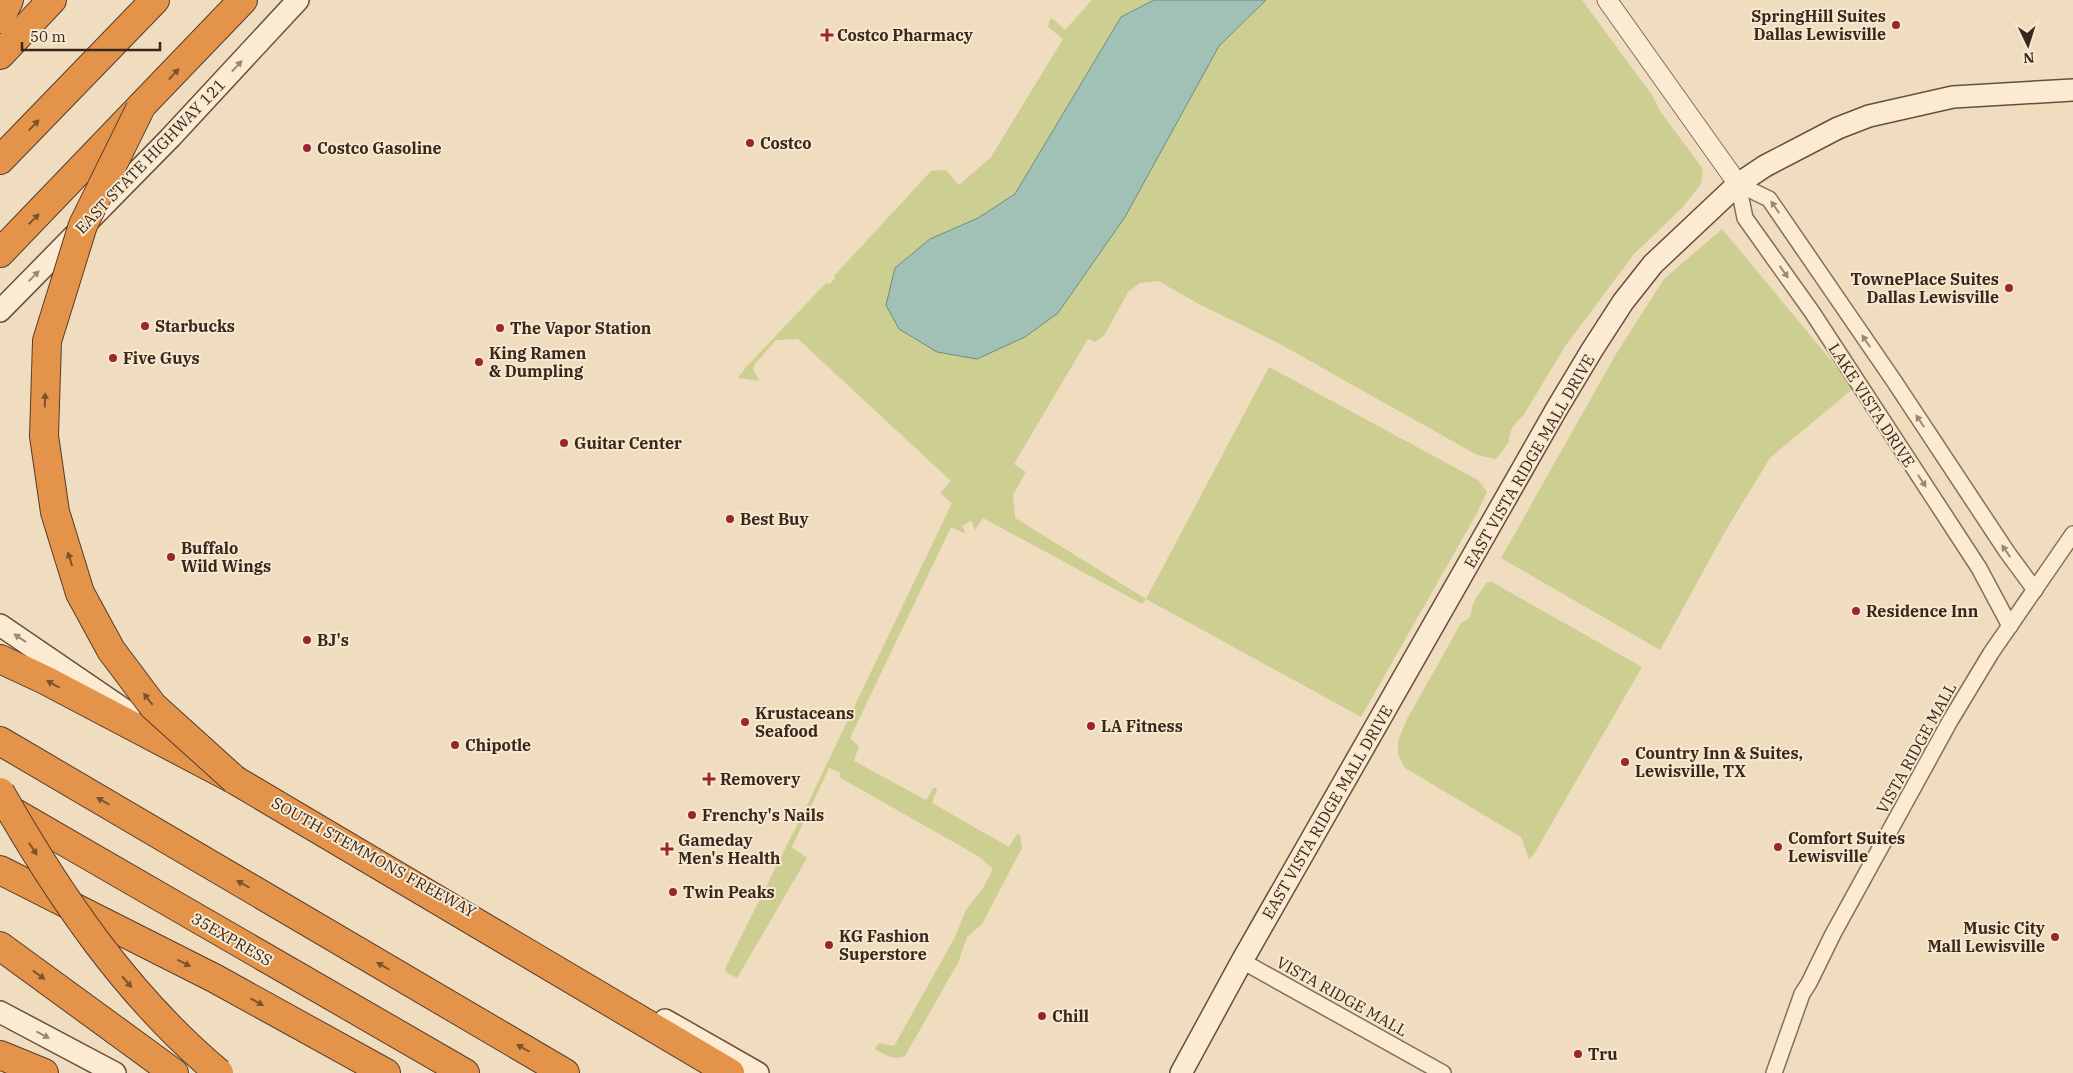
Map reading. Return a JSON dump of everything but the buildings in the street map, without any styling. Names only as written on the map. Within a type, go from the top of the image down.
[{"type":"highway","points":[[0,19],[9,0]]},
{"type":"highway","points":[[0,55],[52,0]]},
{"type":"highway","points":[[0,160],[155,0]]},
{"type":"highway","points":[[0,253],[243,0]]},
{"type":"highway","points":[[140,109],[83,225],[47,341],[44,436],[55,512],[80,593],[111,650],[153,706],[235,780]]},
{"type":"highway","points":[[0,660],[45,680],[235,780],[730,1073]]},
{"type":"highway","points":[[0,741],[565,1073]]},
{"type":"highway","points":[[0,792],[31,846],[97,944],[158,1016],[192,1050],[219,1073]]},
{"type":"highway","name":"35EXPRESS","points":[[0,805],[465,1073]]},
{"type":"highway","points":[[0,870],[214,978],[386,1073]]},
{"type":"highway","points":[[0,946],[174,1073]]},
{"type":"highway","points":[[0,1055],[44,1073]]},
{"type":"main road","name":"EAST STATE HIGHWAY 121","points":[[0,311],[170,138],[298,0]]},
{"type":"main road","name":"EAST VISTA RIDGE MALL DRIVE","points":[[1181,1073],[1242,961],[1592,350],[1623,302],[1653,264],[1738,184],[1790,152],[1838,128],[1869,116],[1953,97],[2073,90]]},
{"type":"main road","name":"SOUTH STEMMONS FREEWAY","points":[[0,624],[200,761],[758,1073]]},
{"type":"main road","points":[[0,1012],[115,1073]]},
{"type":"street","name":"LAKE VISTA DRIVE","points":[[1608,0],[1738,184],[1745,218],[1812,312],[1979,568],[2010,626]]},
{"type":"street","name":"LAKE VISTA DRIVE","points":[[1738,184],[1769,199],[1894,381],[2007,552],[2035,590]]},
{"type":"street","name":"VISTA RIDGE MALL","points":[[1774,1073],[1802,994],[1950,721],[1991,653],[2073,534]]},
{"type":"street","name":"VISTA RIDGE MALL","points":[[1242,961],[1422,1068],[1443,1073]]},
{"type":"green space","points":[[1092,0],[1582,0],[1652,95],[1660,111],[1703,169],[1701,184],[1682,208],[1634,254],[1566,345],[1523,416],[1513,427],[1509,442],[1496,459],[1477,455],[1278,343],[1199,304],[1158,281],[1140,283],[1128,292],[1104,336],[1095,342],[1088,339],[1014,464],[1026,472],[1013,495],[1015,518],[1146,599],[1142,604],[983,518],[975,530],[971,521],[962,526],[966,534],[951,527],[850,738],[859,746],[854,761],[926,800],[933,788],[936,788],[932,803],[1009,847],[1017,834],[1020,835],[1022,848],[982,924],[967,937],[958,963],[905,1056],[893,1058],[875,1049],[879,1043],[894,1046],[955,937],[966,910],[983,888],[993,869],[978,856],[839,777],[841,773],[829,768],[792,847],[807,858],[737,978],[727,973],[725,969],[808,803],[952,503],[940,493],[951,481],[798,339],[776,340],[755,364],[753,370],[760,381],[738,378],[747,366],[826,283],[830,284],[835,278],[834,276],[931,171],[946,170],[959,185],[991,157],[1063,39],[1048,27],[1050,19],[1053,19],[1065,30]]},
{"type":"green space","points":[[1722,229],[1854,388],[1770,458],[1726,530],[1660,650],[1501,558],[1616,354],[1664,279]]},
{"type":"green space","points":[[1269,367],[1478,480],[1487,492],[1477,513],[1361,717],[1146,599]]},
{"type":"green space","points":[[1492,582],[1642,667],[1534,854],[1529,859],[1521,837],[1405,768],[1398,755],[1398,741],[1406,721],[1461,623],[1470,617],[1473,604],[1486,583]]},
{"type":"water","points":[[1154,0],[1266,0],[1219,46],[1125,217],[1058,313],[1025,337],[977,359],[937,352],[899,329],[886,305],[895,268],[930,239],[978,218],[1015,194],[1121,17]]},
{"type":"place","name":"SpringHill Suites Dallas Lewisville","points":[[1896,25]]},
{"type":"place","name":"Costco Pharmacy","points":[[827,35]]},
{"type":"place","name":"Costco","points":[[750,143]]},
{"type":"place","name":"Costco Gasoline","points":[[307,148]]},
{"type":"place","name":"TownePlace Suites Dallas Lewisville","points":[[2009,288]]},
{"type":"place","name":"Starbucks","points":[[145,326]]},
{"type":"place","name":"The Vapor Station","points":[[500,328]]},
{"type":"place","name":"Five Guys","points":[[113,358]]},
{"type":"place","name":"King Ramen & Dumpling","points":[[479,362]]},
{"type":"place","name":"Guitar Center","points":[[564,443]]},
{"type":"place","name":"Best Buy","points":[[730,519]]},
{"type":"place","name":"Buffalo Wild Wings","points":[[171,557]]},
{"type":"place","name":"Residence Inn","points":[[1856,611]]},
{"type":"place","name":"BJ's","points":[[307,640]]},
{"type":"place","name":"Krustaceans Seafood","points":[[745,722]]},
{"type":"place","name":"LA Fitness","points":[[1091,726]]},
{"type":"place","name":"Chipotle","points":[[455,745]]},
{"type":"place","name":"Country Inn & Suites, Lewisville, TX","points":[[1625,762]]},
{"type":"place","name":"Removery","points":[[709,779]]},
{"type":"place","name":"Frenchy's Nails","points":[[692,815]]},
{"type":"place","name":"Comfort Suites Lewisville","points":[[1778,847]]},
{"type":"place","name":"Gameday Men's Health","points":[[667,849]]},
{"type":"place","name":"Twin Peaks","points":[[673,892]]},
{"type":"place","name":"Music City Mall Lewisville","points":[[2055,937]]},
{"type":"place","name":"KG Fashion Superstore","points":[[829,945]]},
{"type":"place","name":"Chill","points":[[1042,1016]]},
{"type":"place","name":"Tru","points":[[1578,1054]]}]
